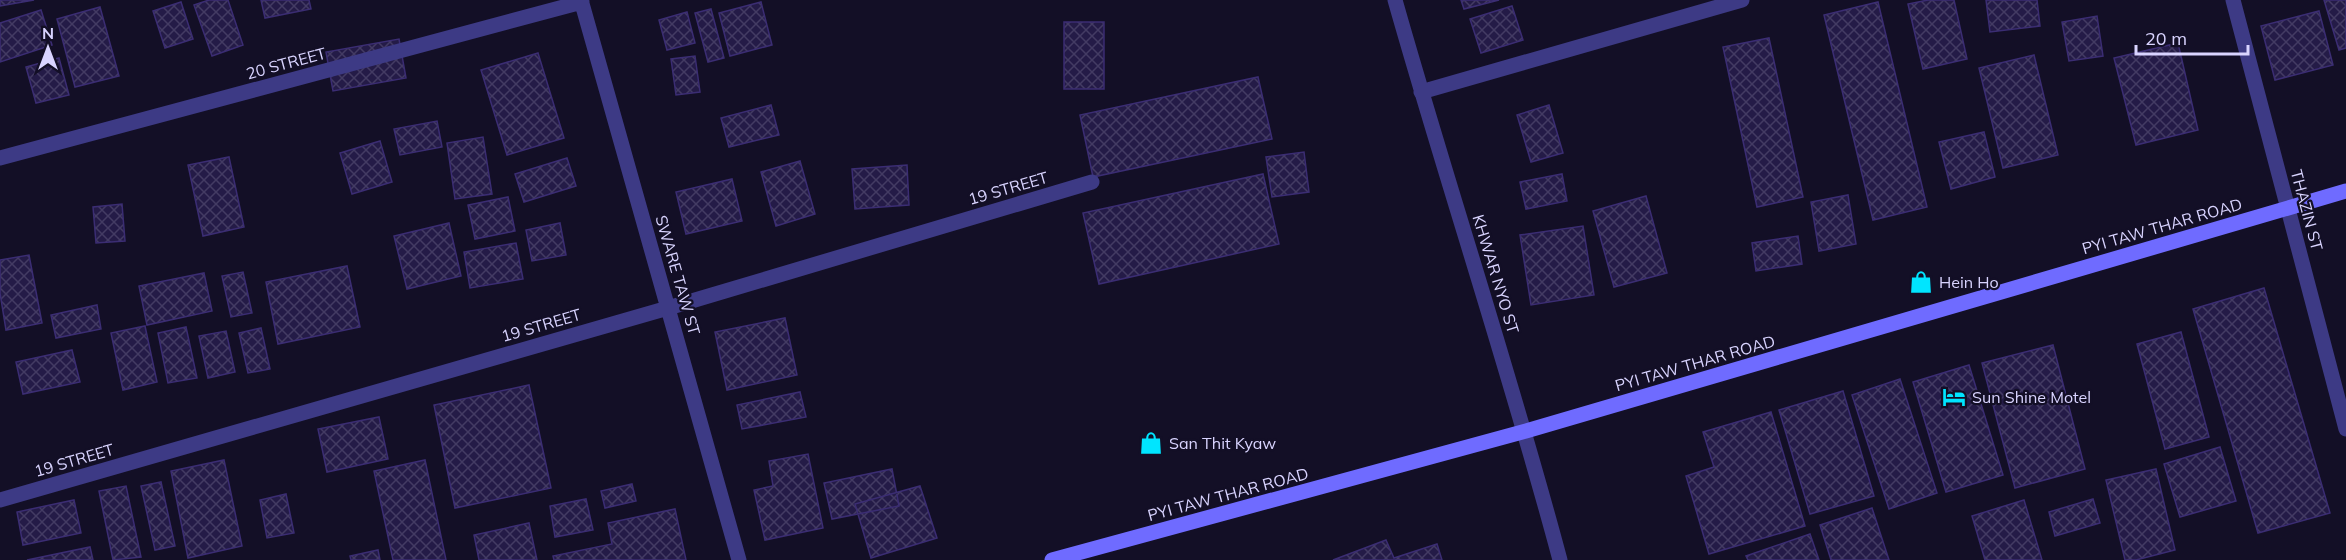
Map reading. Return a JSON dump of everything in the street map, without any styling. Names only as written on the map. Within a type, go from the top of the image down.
[{"type":"street","name":"KHWAR NYO ST","points":[[1395,0],[1421,92],[1526,431],[1560,560]]},
{"type":"street","points":[[1421,92],[1742,0]]},
{"type":"street","name":"THAZIN ST","points":[[2234,0],[2346,429]]},
{"type":"street","name":"20 STREET","points":[[0,158],[582,1]]},
{"type":"street","name":"SWARE TAW ST","points":[[582,1],[739,560]]},
{"type":"street","name":"19 STREET","points":[[0,500],[669,308],[1092,182]]},
{"type":"street","name":"PYI TAW THAR ROAD","points":[[1052,560],[1526,431],[2346,190]]},
{"type":"building","points":[[0,0],[34,0],[0,6]]},
{"type":"building","points":[[209,0],[228,0],[243,45],[212,56],[194,5]]},
{"type":"building","points":[[261,0],[309,0],[311,9],[265,18]]},
{"type":"building","points":[[1461,0],[1499,0],[1464,9]]},
{"type":"building","points":[[1928,0],[1954,0],[1967,59],[1923,69],[1908,4]]},
{"type":"building","points":[[1986,0],[2037,0],[2040,26],[1990,32]]},
{"type":"building","points":[[2324,0],[2346,0],[2346,48],[2339,50]]},
{"type":"building","points":[[181,2],[193,39],[165,48],[153,11]]},
{"type":"building","points":[[761,2],[772,45],[730,56],[719,13]]},
{"type":"building","points":[[1878,2],[1927,207],[1873,220],[1824,15]]},
{"type":"building","points":[[1512,6],[1523,40],[1481,53],[1470,19]]},
{"type":"building","points":[[100,7],[119,76],[75,87],[57,19]]},
{"type":"building","points":[[711,9],[724,58],[708,62],[695,13]]},
{"type":"building","points":[[41,10],[52,45],[0,62],[0,23]]},
{"type":"building","points":[[2319,11],[2333,65],[2275,80],[2261,26]]},
{"type":"building","points":[[687,12],[695,43],[667,50],[659,20]]},
{"type":"building","points":[[2097,16],[2103,56],[2069,61],[2062,22]]},
{"type":"building","points":[[1064,22],[1104,22],[1104,89],[1064,89]]},
{"type":"building","points":[[1769,38],[1803,197],[1757,207],[1723,47]]},
{"type":"building","points":[[399,39],[406,78],[333,91],[326,52]]},
{"type":"building","points":[[2178,43],[2198,130],[2136,145],[2114,58]]},
{"type":"building","points":[[538,53],[564,138],[507,155],[481,70]]},
{"type":"building","points":[[2034,55],[2058,155],[2003,168],[1979,68]]},
{"type":"building","points":[[695,56],[700,92],[676,95],[671,59]]},
{"type":"building","points":[[59,58],[69,95],[36,103],[26,67]]},
{"type":"building","points":[[1258,77],[1272,139],[1093,177],[1080,115]]},
{"type":"building","points":[[771,105],[779,135],[729,147],[721,118]]},
{"type":"building","points":[[1549,105],[1563,153],[1531,162],[1517,115]]},
{"type":"building","points":[[437,121],[442,147],[400,155],[394,129]]},
{"type":"building","points":[[1984,132],[1995,177],[1951,189],[1939,142]]},
{"type":"building","points":[[483,137],[492,194],[455,199],[447,143]]},
{"type":"building","points":[[380,141],[392,182],[352,194],[340,153]]},
{"type":"building","points":[[1304,152],[1309,192],[1272,197],[1266,157]]},
{"type":"building","points":[[229,157],[244,227],[203,236],[188,165]]},
{"type":"building","points":[[567,158],[576,186],[524,202],[515,174]]},
{"type":"building","points":[[800,161],[815,214],[776,226],[761,172]]},
{"type":"building","points":[[907,165],[909,205],[855,209],[852,169]]},
{"type":"building","points":[[1263,174],[1279,244],[1099,284],[1083,213]]},
{"type":"building","points":[[1562,174],[1567,201],[1526,209],[1520,182]]},
{"type":"building","points":[[732,179],[742,221],[686,234],[676,192]]},
{"type":"building","points":[[1848,195],[1856,244],[1819,251],[1811,202]]},
{"type":"building","points":[[1646,196],[1667,273],[1614,287],[1593,211]]},
{"type":"building","points":[[508,197],[515,231],[475,239],[468,205]]},
{"type":"building","points":[[122,204],[125,241],[96,243],[93,207]]},
{"type":"building","points":[[449,223],[461,276],[407,289],[394,236]]},
{"type":"building","points":[[560,223],[566,255],[532,261],[526,230]]},
{"type":"building","points":[[1583,226],[1594,295],[1531,305],[1520,235]]},
{"type":"building","points":[[1798,236],[1802,264],[1756,271],[1752,243]]},
{"type":"building","points":[[516,243],[523,279],[470,288],[464,252]]},
{"type":"building","points":[[29,255],[42,323],[6,330],[0,293],[0,260]]},
{"type":"building","points":[[347,266],[360,327],[278,344],[266,282]]},
{"type":"building","points":[[243,272],[252,313],[231,317],[222,276]]},
{"type":"building","points":[[204,273],[212,311],[147,325],[139,286]]},
{"type":"building","points":[[2264,288],[2330,513],[2258,533],[2193,309]]},
{"type":"building","points":[[97,305],[101,329],[56,338],[51,315]]},
{"type":"building","points":[[785,318],[797,375],[727,390],[715,332]]},
{"type":"building","points":[[145,326],[157,382],[123,390],[111,333]]},
{"type":"building","points":[[186,327],[197,378],[168,383],[158,333]]},
{"type":"building","points":[[261,328],[270,369],[248,373],[239,333]]},
{"type":"building","points":[[226,331],[235,372],[208,378],[199,336]]},
{"type":"building","points":[[2181,332],[2209,437],[2165,449],[2137,344]]},
{"type":"building","points":[[2053,345],[2085,469],[2015,488],[1982,363]]},
{"type":"building","points":[[72,350],[80,382],[23,394],[16,362]]},
{"type":"building","points":[[1969,365],[2003,475],[1946,492],[1913,382]]},
{"type":"building","points":[[1900,379],[1937,493],[1889,509],[1852,395]]},
{"type":"building","points":[[529,385],[551,488],[455,508],[434,405]]},
{"type":"building","points":[[1843,391],[1874,496],[1810,514],[1779,410]]},
{"type":"building","points":[[800,392],[806,417],[742,429],[737,405]]},
{"type":"building","points":[[1771,412],[1805,526],[1709,554],[1686,476],[1714,467],[1703,432]]},
{"type":"building","points":[[379,417],[388,459],[327,472],[318,429]]},
{"type":"building","points":[[2220,447],[2236,501],[2180,517],[2164,464]]},
{"type":"building","points":[[808,454],[823,528],[765,540],[754,490],[773,486],[769,461]]},
{"type":"building","points":[[224,460],[242,546],[188,558],[171,471]]},
{"type":"building","points":[[425,460],[446,560],[393,560],[374,471]]},
{"type":"building","points":[[892,469],[899,506],[832,519],[824,483]]},
{"type":"building","points":[[2156,469],[2175,550],[2136,560],[2125,560],[2106,480]]},
{"type":"building","points":[[161,482],[175,546],[155,550],[141,486]]},
{"type":"building","points":[[632,484],[636,501],[605,508],[601,491]]},
{"type":"building","points":[[126,486],[141,557],[113,560],[99,491]]},
{"type":"building","points":[[920,486],[937,538],[871,558],[855,504]]},
{"type":"building","points":[[286,494],[294,533],[267,538],[260,500]]},
{"type":"building","points":[[586,499],[593,530],[555,537],[550,506]]},
{"type":"building","points":[[2093,499],[2100,523],[2055,536],[2049,512]]},
{"type":"building","points":[[74,500],[81,533],[23,545],[17,512]]},
{"type":"building","points":[[2024,500],[2042,560],[1985,560],[1972,516]]},
{"type":"building","points":[[1872,508],[1889,560],[1831,560],[1820,525]]},
{"type":"building","points":[[675,509],[686,560],[554,560],[553,556],[612,544],[608,523]]},
{"type":"building","points":[[529,523],[537,560],[479,560],[474,535]]},
{"type":"building","points":[[1810,534],[1819,560],[1748,560],[1746,556]]},
{"type":"building","points":[[1386,540],[1394,558],[1437,544],[1442,560],[1333,560]]},
{"type":"building","points":[[90,547],[93,560],[27,560]]},
{"type":"building","points":[[378,550],[380,560],[351,560],[350,556]]},
{"type":"place","name":"Hein Ho","points":[[1921,282]]},
{"type":"place","name":"Sun Shine Motel","points":[[1954,397]]},
{"type":"place","name":"San Thit Kyaw","points":[[1151,443]]}]
